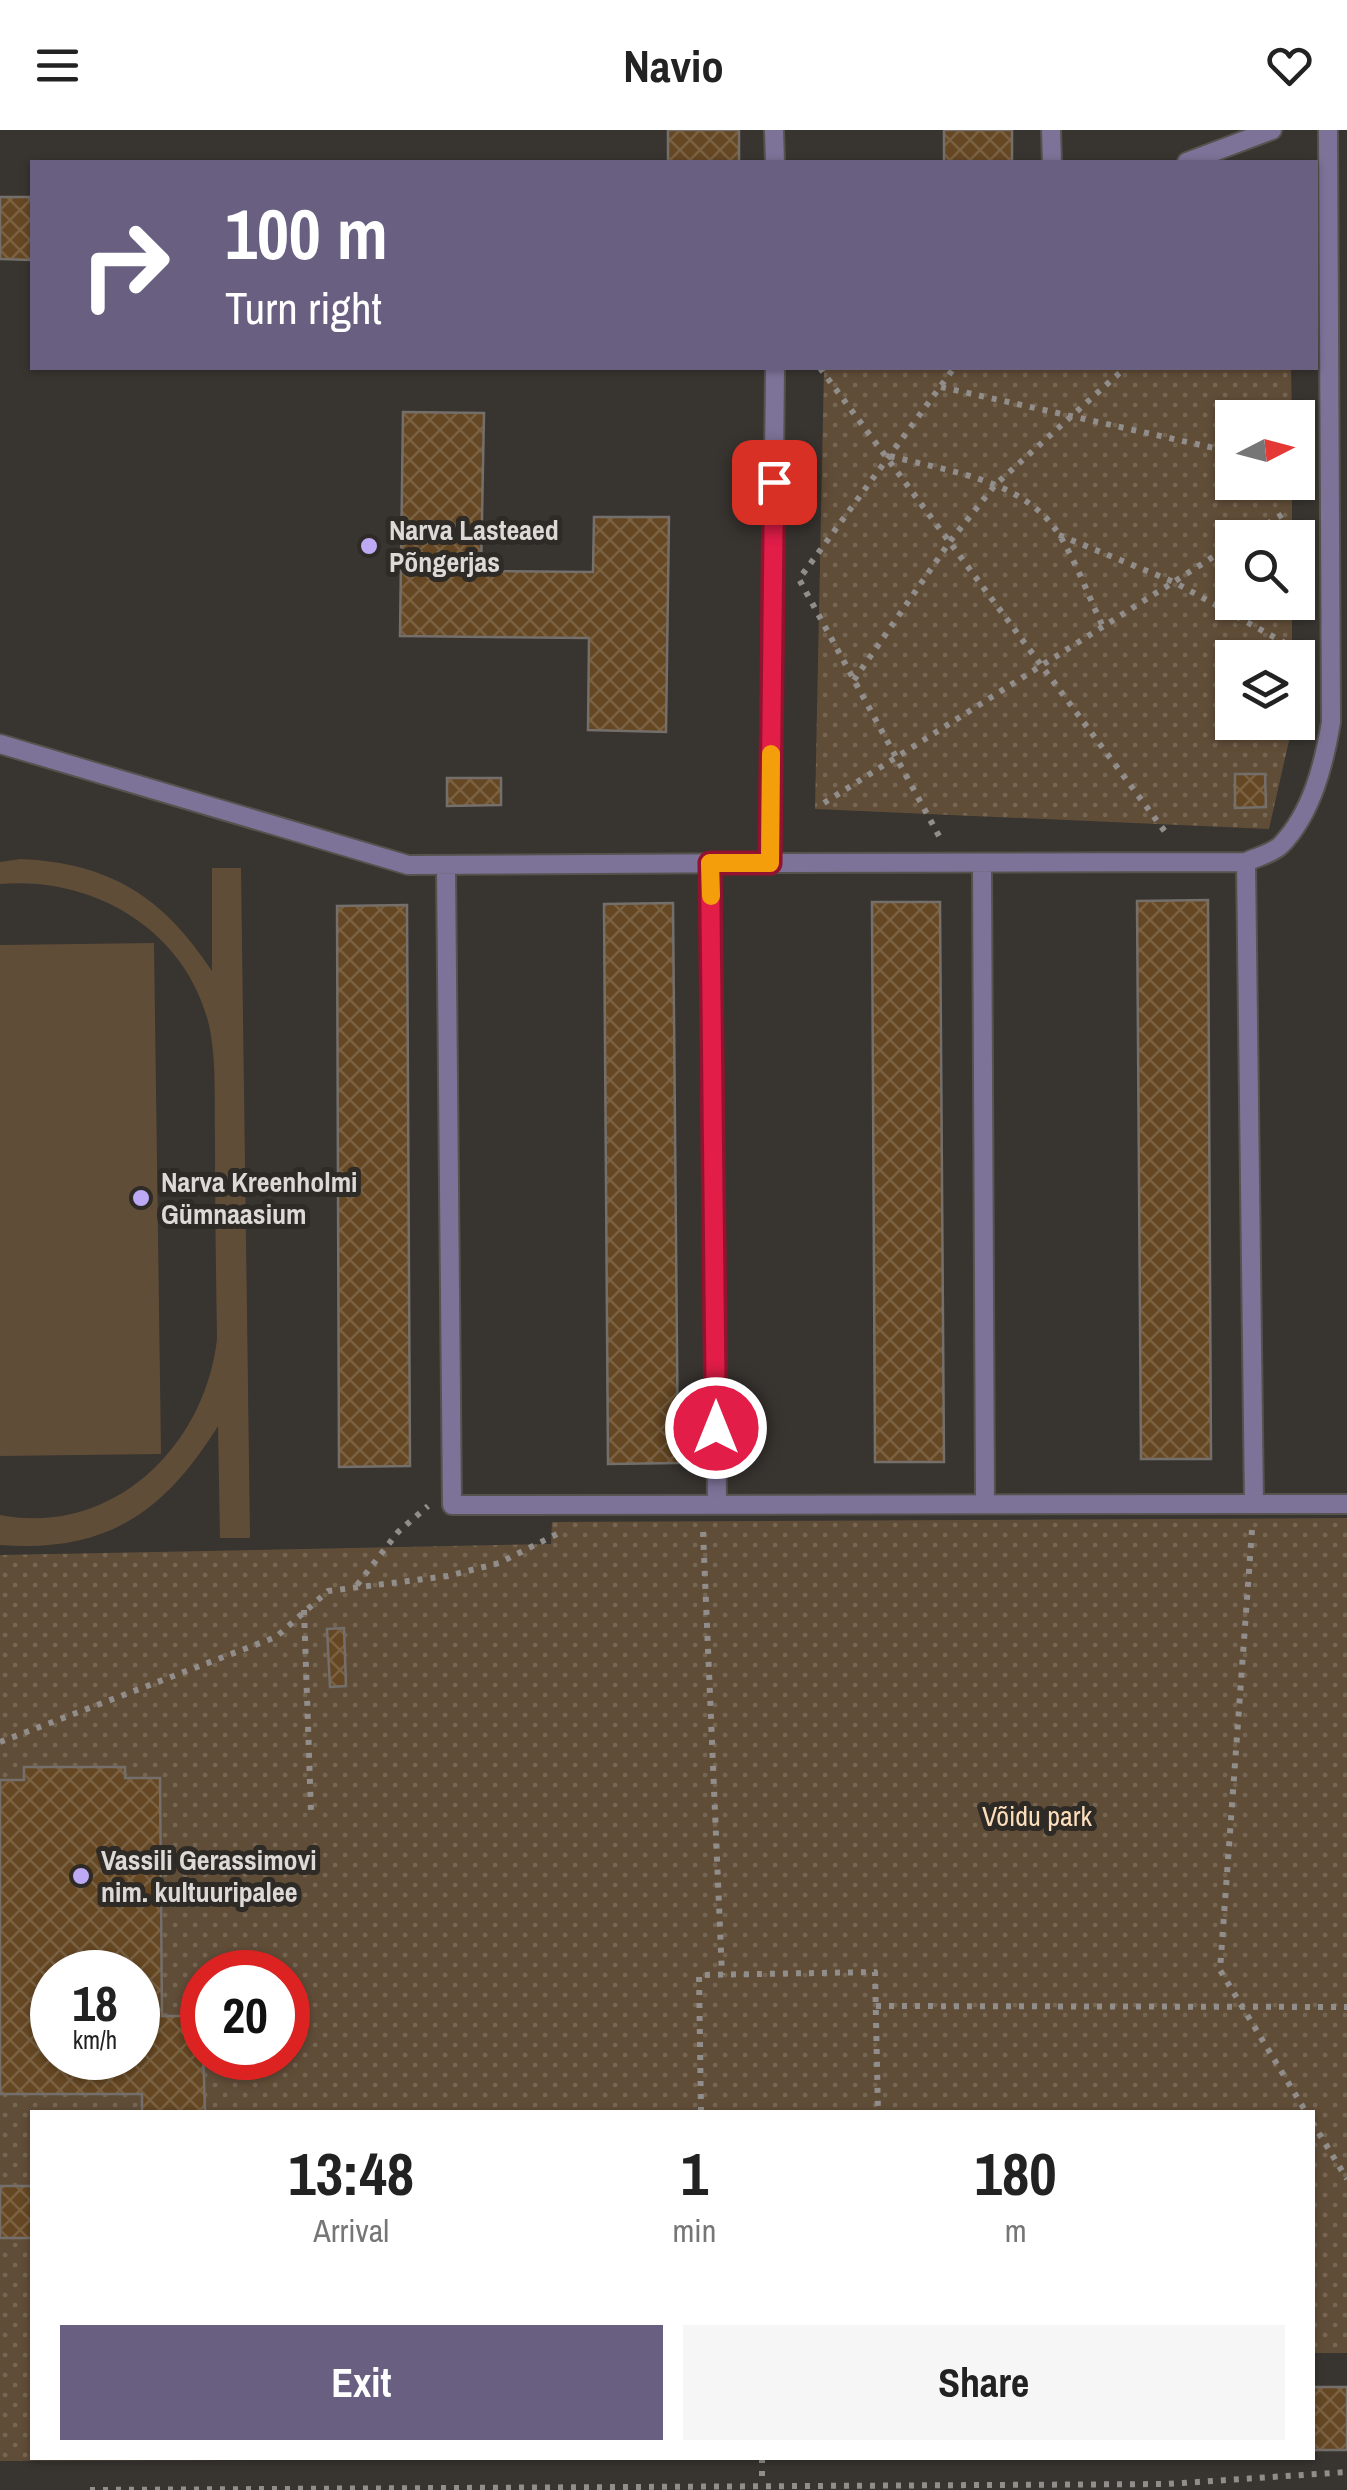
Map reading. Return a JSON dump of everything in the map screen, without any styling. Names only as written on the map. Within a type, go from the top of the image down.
[{"type":"lane","points":[[774,130],[774,160]]},
{"type":"lane","points":[[1052,130],[1052,160]]},
{"type":"lane","points":[[1192,160],[1272,130]]},
{"type":"lane","points":[[0,744],[408,865],[446,868],[710,863],[1246,862],[1280,847],[1307,805],[1324,762],[1333,669],[1328,130]]},
{"type":"lane","points":[[770,863],[776,370]]},
{"type":"lane","points":[[1246,862],[1254,1504]]},
{"type":"lane","points":[[710,863],[710,1504]]},
{"type":"lane","points":[[982,864],[985,1502]]},
{"type":"lane","points":[[446,868],[452,1505],[1347,1504]]},
{"type":"path","points":[[822,370],[890,456],[1188,862]]},
{"type":"path","points":[[953,370],[799,579],[954,864]]},
{"type":"path","points":[[854,680],[951,540],[996,484],[1124,370]]},
{"type":"path","points":[[940,387],[1215,448]]},
{"type":"path","points":[[890,456],[996,484],[1025,499],[1060,535],[1103,627]]},
{"type":"path","points":[[1273,520],[1286,512]]},
{"type":"path","points":[[1060,535],[1174,582],[1333,669]]},
{"type":"path","points":[[824,804],[1215,556]]},
{"type":"path","points":[[710,1504],[722,1975]]},
{"type":"path","points":[[1254,1504],[1220,1970],[1305,2110]]},
{"type":"path","points":[[356,1586],[398,1532],[425,1506],[452,1505]]},
{"type":"path","points":[[0,1742],[276,1637],[328,1592],[448,1576],[498,1562],[563,1530],[587,1506]]},
{"type":"path","points":[[304,1610],[310,1812]]},
{"type":"path","points":[[701,2110],[699,1975],[875,1972],[878,2110]]},
{"type":"path","points":[[876,2006],[1347,2008]]},
{"type":"path","points":[[1315,2127],[1347,2180]]},
{"type":"path","points":[[762,2460],[762,2484]]},
{"type":"path","points":[[90,2490],[1167,2484],[1347,2472]]},
{"type":"green space","points":[[824,370],[1291,370],[1292,400],[1215,400],[1215,500],[1292,500],[1292,520],[1215,520],[1215,620],[1292,620],[1292,640],[1215,640],[1215,740],[1289,740],[1269,829],[815,809]]},
{"type":"green space","points":[[20,859],[82,868],[132,889],[174,923],[212,971],[212,868],[241,868],[250,1538],[220,1538],[218,1426],[176,1482],[128,1521],[71,1542],[0,1545],[0,1515],[41,1518],[80,1512],[115,1497],[146,1475],[173,1448],[194,1415],[209,1378],[217,1339],[214,1068],[209,1025],[197,991],[180,962],[158,937],[131,916],[69,889],[0,884],[0,862]]},
{"type":"green space","points":[[154,943],[161,1454],[0,1456],[0,945]]},
{"type":"green space","name":"Võidu park","points":[[1347,1518],[1347,2353],[1315,2353],[1315,2110],[30,2110],[30,2460],[285,2460],[0,2461],[0,1555],[551,1544],[552,1522]]},
{"type":"building","points":[[668,130],[739,130],[739,160],[668,160]]},
{"type":"building","points":[[944,130],[1012,130],[1012,160],[944,160]]},
{"type":"building","points":[[0,197],[30,197],[30,260],[0,259]]},
{"type":"building","points":[[403,412],[484,413],[481,571],[593,572],[594,517],[669,517],[666,732],[588,730],[589,638],[400,636]]},
{"type":"building","points":[[1235,774],[1265,774],[1266,807],[1235,808]]},
{"type":"building","points":[[447,778],[501,778],[501,805],[447,806]]},
{"type":"building","points":[[1208,900],[1211,1459],[1141,1459],[1137,901]]},
{"type":"building","points":[[872,902],[940,902],[944,1462],[875,1462]]},
{"type":"building","points":[[673,903],[678,1463],[608,1464],[604,904]]},
{"type":"building","points":[[407,905],[410,1466],[339,1467],[337,906]]},
{"type":"building","points":[[344,1628],[346,1686],[330,1687],[327,1629]]},
{"type":"building","name":"Vassili Gerassimovi nim. kultuuripalee","points":[[24,1767],[125,1767],[125,1778],[160,1778],[162,2016],[180,2016],[180,2080],[204,2080],[205,2110],[142,2110],[142,2094],[0,2094],[0,1780],[24,1780]]},
{"type":"building","points":[[0,2186],[30,2186],[30,2238],[0,2238]]},
{"type":"building","points":[[1315,2387],[1347,2387],[1347,2450],[1315,2450]]},
{"type":"slow traffic","points":[[711,896],[710,863],[770,863],[771,754]]},
{"type":"place","name":"Narva Lasteaed Põngerjas","points":[[369,546]]},
{"type":"place","name":"Narva Kreenholmi Gümnaasium","points":[[141,1198]]},
{"type":"place","name":"Vassili Gerassimovi nim. kultuuripalee","points":[[81,1876]]},
{"type":"route","points":[[716,1428],[710,863],[770,863],[774,482]]}]
